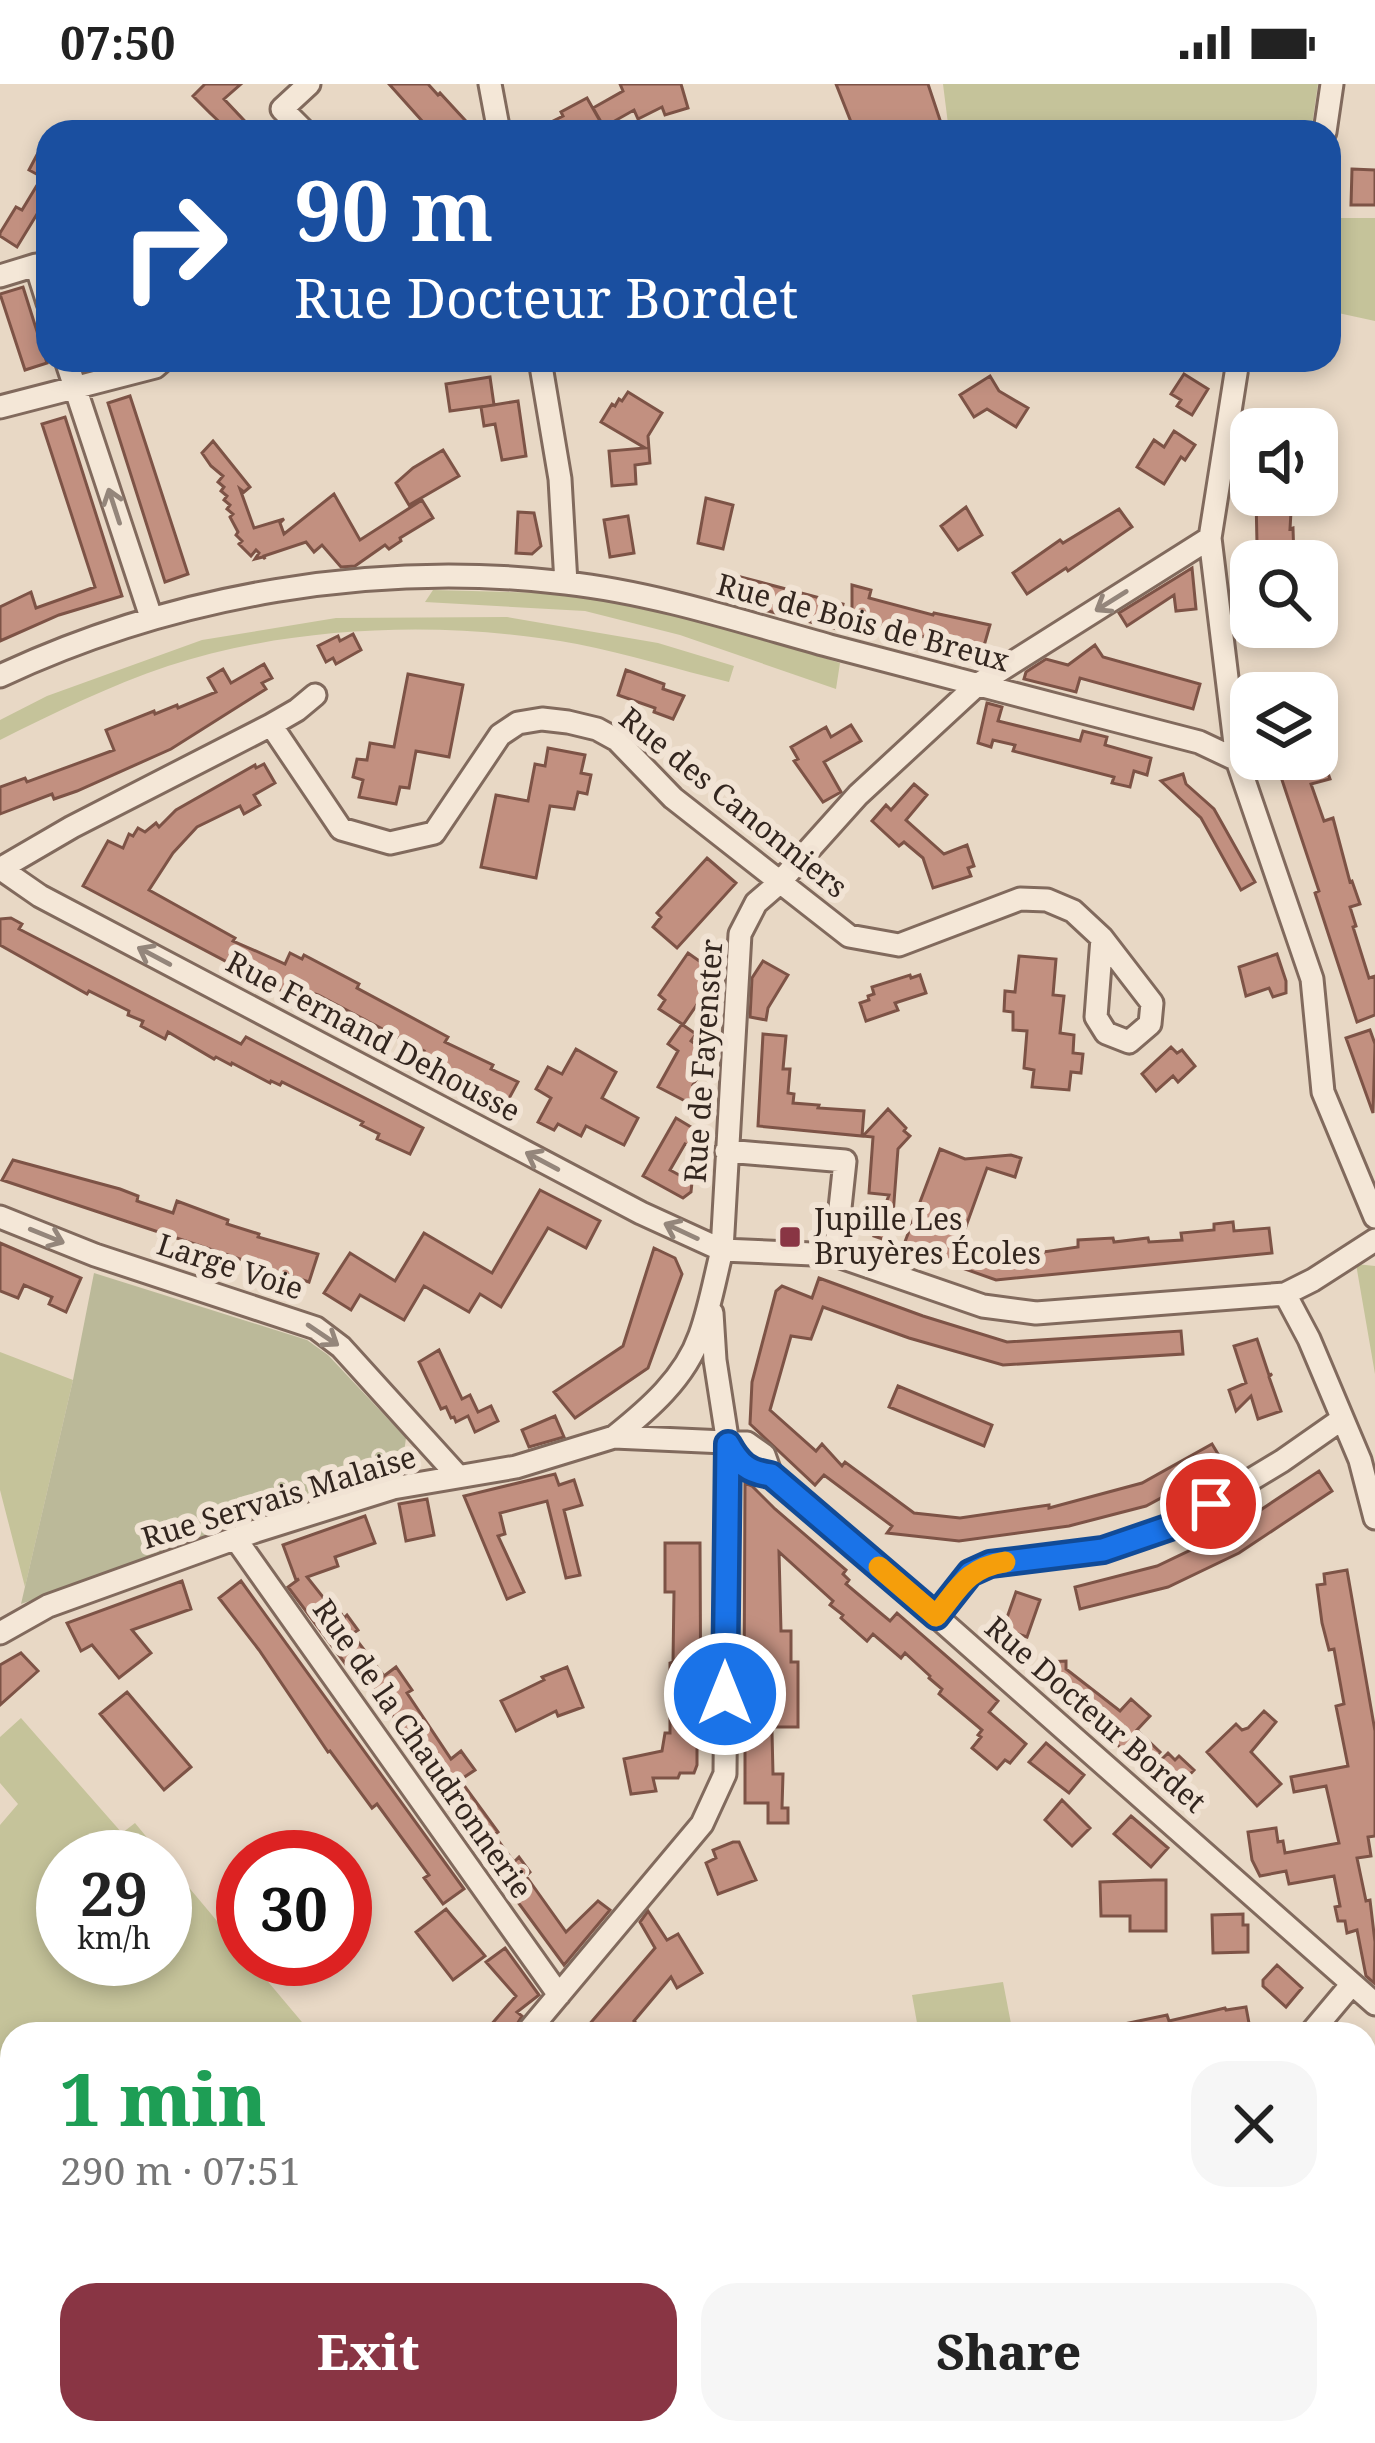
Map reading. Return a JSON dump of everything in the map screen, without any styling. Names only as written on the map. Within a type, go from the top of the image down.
[{"type":"street","points":[[293,120],[282,109],[309,84]]},
{"type":"street","points":[[490,84],[497,120]]},
{"type":"street","points":[[1327,120],[1332,84]]},
{"type":"street","points":[[0,276],[36,265]]},
{"type":"street","points":[[70,372],[151,617]]},
{"type":"street","points":[[0,407],[135,372]]},
{"type":"street","points":[[542,372],[560,479],[566,583]]},
{"type":"street","points":[[1230,702],[1210,538],[1236,372]]},
{"type":"street","name":"Rue de Fayenster","points":[[711,1297],[722,1250],[740,934],[756,903],[858,795],[977,686],[1210,538]]},
{"type":"street","name":"Rue de Bois de Breux","points":[[0,676],[151,617],[246,596],[354,581],[466,577],[566,583],[660,600],[1199,742],[1230,757]]},
{"type":"street","points":[[0,869],[72,826],[297,710],[314,695]]},
{"type":"street","name":"Rue des Canonniers","points":[[271,724],[341,830],[390,843],[434,833],[500,735],[518,723],[542,719],[597,729],[617,740],[673,798],[849,937],[899,945],[1020,899],[1047,900],[1073,911],[1102,938]]},
{"type":"street","points":[[1244,780],[1312,979],[1323,1092],[1375,1217]]},
{"type":"street","name":"Rue Fernand Dehousse","points":[[0,869],[40,896],[641,1213],[722,1250]]},
{"type":"street","points":[[726,1150],[845,1161],[836,1256]]},
{"type":"street","name":"Large Voie","points":[[0,1217],[94,1255],[316,1328],[340,1347],[458,1476]]},
{"type":"street","points":[[722,1250],[836,1256],[983,1306],[1036,1312],[1285,1294],[1375,1240]]},
{"type":"street","points":[[1285,1294],[1360,1460],[1375,1518]]},
{"type":"street","points":[[614,1437],[647,1411],[688,1360],[711,1297]]},
{"type":"street","points":[[536,2022],[702,1824],[724,1774],[728,1444],[711,1297]]},
{"type":"street","points":[[936,1616],[970,1573],[990,1564],[1103,1550],[1176,1525],[1342,1419]]},
{"type":"street","name":"Rue Servais Malaise","points":[[0,1633],[48,1606],[235,1538],[394,1488],[516,1467],[614,1437],[728,1444]]},
{"type":"street","name":"Rue Docteur Bordet","points":[[728,1444],[747,1443],[764,1455],[771,1475],[1375,2004]]},
{"type":"street","name":"Rue de la Chaudronnerie","points":[[235,1538],[560,1995]]},
{"type":"street","points":[[1320,2022],[1352,1984]]},
{"type":"shaded area","points":[[943,84],[1318,84],[1313,120],[948,120]]},
{"type":"shaded area","points":[[1341,218],[1375,218],[1375,321],[1341,314]]},
{"type":"shaded area","points":[[433,590],[579,594],[747,633],[840,663],[836,689],[680,635],[585,611],[425,602]]},
{"type":"shaded area","points":[[507,617],[658,643],[734,666],[729,682],[528,636],[424,630],[318,635],[216,652],[168,666],[0,740],[0,720],[47,696],[202,640],[336,618]]},
{"type":"shaded area","points":[[1356,1264],[1375,1266],[1375,1374]]},
{"type":"shaded area","points":[[94,1273],[307,1340],[328,1355],[406,1438],[402,1467],[21,1604]]},
{"type":"shaded area","points":[[0,1352],[73,1380],[25,1587],[0,1490]]},
{"type":"shaded area","points":[[21,1718],[119,1830],[36,1830],[36,1986],[192,1986],[192,1891],[216,1920],[216,1986],[272,1986],[302,2022],[0,2022],[0,1825],[18,1804],[0,1783],[0,1737]]},
{"type":"shaded area","points":[[1003,1982],[1011,2022],[917,2022],[912,1995]]},
{"type":"building","points":[[205,84],[241,84],[224,99],[244,120],[217,120],[193,96]]},
{"type":"building","points":[[389,84],[428,84],[465,120],[421,120]]},
{"type":"building","points":[[620,84],[681,84],[688,108],[665,115],[662,107],[638,119],[634,110],[616,120],[600,120],[593,108],[623,91]]},
{"type":"building","points":[[836,84],[928,84],[940,120],[850,120]]},
{"type":"building","points":[[587,98],[599,120],[555,120],[563,116],[561,112]]},
{"type":"building","points":[[1352,169],[1375,170],[1375,205],[1351,205]]},
{"type":"building","points":[[36,187],[36,216],[17,247],[0,233],[16,207],[22,210]]},
{"type":"building","points":[[23,287],[36,328],[36,366],[25,370],[0,294]]},
{"type":"building","points":[[1184,374],[1208,389],[1192,415],[1177,406],[1181,400],[1171,394]]},
{"type":"building","points":[[990,376],[999,391],[1028,408],[1016,427],[987,409],[974,417],[960,395]]},
{"type":"building","points":[[490,377],[494,405],[450,411],[446,384]]},
{"type":"building","points":[[628,392],[662,413],[648,436],[650,463],[635,465],[636,484],[612,486],[609,451],[645,448],[601,422],[612,404]]},
{"type":"building","points":[[130,396],[188,574],[165,582],[108,403]]},
{"type":"building","points":[[518,401],[526,456],[502,460],[495,424],[484,426],[481,407]]},
{"type":"building","points":[[65,417],[122,596],[59,615],[0,641],[0,607],[31,592],[36,608],[95,587],[42,424]]},
{"type":"building","points":[[1174,431],[1195,445],[1164,484],[1137,467],[1154,440],[1164,447]]},
{"type":"building","points":[[213,441],[250,487],[244,492],[240,489],[254,528],[284,519],[280,523],[284,534],[334,494],[360,540],[422,500],[433,518],[355,566],[341,567],[322,545],[314,552],[306,542],[255,559],[256,550],[251,556],[239,544],[233,514],[227,509],[230,505],[224,500],[227,496],[221,491],[224,487],[218,482],[223,476],[202,453]]},
{"type":"building","points":[[443,450],[459,476],[409,505],[396,483]]},
{"type":"building","points":[[706,498],[733,505],[723,549],[698,543]]},
{"type":"building","points":[[966,507],[982,535],[958,550],[941,526]]},
{"type":"building","points":[[1119,509],[1132,527],[1027,594],[1013,573],[1060,540],[1063,543]]},
{"type":"building","points":[[518,512],[534,513],[541,546],[532,554],[516,553]]},
{"type":"building","points":[[628,516],[634,553],[610,557],[604,520]]},
{"type":"building","points":[[1256,516],[1291,516],[1293,540],[1257,540]]},
{"type":"building","points":[[1192,568],[1196,609],[1176,611],[1174,595],[1127,626],[1119,613]]},
{"type":"building","points":[[733,575],[843,604],[837,629],[726,600]]},
{"type":"building","points":[[852,585],[871,590],[869,598],[990,625],[982,653],[852,617]]},
{"type":"building","points":[[353,634],[361,650],[336,664],[333,658],[326,662],[318,646]]},
{"type":"building","points":[[1095,645],[1103,657],[1200,684],[1193,709],[1080,678],[1076,692],[1024,679],[1026,672],[1046,659],[1068,665]]},
{"type":"building","points":[[264,664],[272,678],[262,683],[266,689],[171,749],[77,791],[54,799],[52,794],[0,814],[0,787],[114,750],[106,730],[216,692],[208,678],[223,669],[231,683]]},
{"type":"building","points":[[626,670],[684,696],[673,719],[618,695]]},
{"type":"building","points":[[408,674],[463,685],[449,757],[416,751],[409,788],[400,787],[396,804],[359,797],[363,780],[353,777],[357,759],[367,760],[370,743],[394,747]]},
{"type":"building","points":[[987,703],[1002,707],[998,721],[1080,741],[1083,731],[1107,737],[1105,745],[1151,758],[1147,775],[1134,771],[1130,787],[1112,783],[1114,777],[1013,751],[1015,745],[993,740],[991,747],[978,743]]},
{"type":"building","points":[[851,725],[861,741],[824,762],[841,792],[823,802],[794,761],[798,759],[791,747],[826,727],[831,737]]},
{"type":"building","points":[[548,748],[585,755],[581,773],[591,775],[587,794],[578,792],[574,809],[550,806],[536,878],[481,867],[496,795],[528,801],[535,764],[545,766]]},
{"type":"building","points":[[264,764],[275,783],[254,795],[260,805],[244,814],[240,806],[197,827],[149,890],[235,938],[233,941],[285,964],[290,953],[302,959],[304,955],[448,1037],[445,1042],[518,1082],[505,1106],[419,1061],[424,1051],[318,995],[290,986],[286,993],[83,886],[108,841],[123,848],[138,828],[145,832],[156,823],[159,827],[176,810]]},
{"type":"building","points":[[1183,774],[1186,784],[1214,809],[1255,882],[1241,890],[1201,818],[1161,781]]},
{"type":"building","points":[[1282,780],[1326,780],[1311,784],[1324,821],[1333,818],[1360,904],[1350,907],[1353,927],[1369,978],[1375,976],[1375,1015],[1357,1022],[1315,893],[1319,891]]},
{"type":"building","points":[[914,784],[927,795],[906,820],[944,854],[967,845],[974,866],[968,868],[971,876],[933,888],[923,858],[904,842],[899,846],[872,821],[886,805],[891,810]]},
{"type":"building","points":[[707,858],[736,883],[677,948],[653,927],[661,917],[657,913]]},
{"type":"building","points":[[0,919],[22,924],[19,929],[241,1044],[246,1037],[423,1128],[410,1154],[377,1139],[379,1134],[363,1122],[282,1082],[270,1083],[214,1059],[168,1032],[165,1039],[141,1026],[143,1021],[128,1015],[129,1011],[87,994],[0,945]]},
{"type":"building","points":[[688,953],[712,970],[709,987],[683,1025],[696,1034],[691,1041],[702,1049],[694,1062],[704,1066],[693,1085],[700,1088],[691,1104],[658,1087],[678,1051],[668,1044],[682,1024],[659,1009],[665,1000],[659,995]]},
{"type":"building","points":[[1277,954],[1286,993],[1273,997],[1269,988],[1246,996],[1239,967]]},
{"type":"building","points":[[1019,956],[1056,959],[1053,995],[1064,996],[1060,1033],[1074,1035],[1073,1053],[1083,1054],[1081,1073],[1071,1072],[1069,1090],[1032,1087],[1034,1070],[1024,1068],[1027,1031],[1013,1030],[1013,1012],[1004,1011],[1005,991],[1015,992]]},
{"type":"building","points":[[763,961],[788,975],[766,1020],[750,1017],[752,978]]},
{"type":"building","points":[[920,975],[926,993],[895,1003],[898,1010],[866,1021],[860,1003],[874,994],[872,987]]},
{"type":"building","points":[[1370,1030],[1375,1044],[1373,1113],[1346,1038]]},
{"type":"building","points":[[763,1034],[786,1036],[783,1069],[790,1069],[788,1093],[794,1094],[793,1103],[864,1111],[862,1136],[758,1126]]},
{"type":"building","points":[[1171,1047],[1177,1053],[1182,1050],[1195,1066],[1178,1082],[1173,1076],[1156,1091],[1142,1074]]},
{"type":"building","points":[[576,1049],[616,1072],[602,1098],[638,1118],[624,1145],[586,1126],[581,1136],[558,1124],[554,1130],[538,1122],[551,1098],[536,1089],[548,1067],[562,1074]]},
{"type":"building","points":[[888,1109],[910,1136],[898,1149],[891,1242],[874,1236],[889,1195],[869,1193],[873,1137],[863,1136]]},
{"type":"building","points":[[676,1118],[701,1133],[693,1148],[685,1144],[670,1170],[692,1182],[691,1192],[683,1198],[643,1176]]},
{"type":"building","points":[[940,1149],[965,1159],[1021,1158],[1015,1177],[987,1168],[960,1243],[993,1255],[1043,1256],[1043,1252],[1078,1247],[1078,1240],[1182,1240],[1181,1233],[1214,1230],[1214,1224],[1233,1222],[1234,1231],[1269,1228],[1272,1253],[996,1280],[903,1247]]},
{"type":"building","points":[[13,1160],[120,1189],[138,1196],[137,1201],[173,1213],[177,1201],[258,1237],[318,1254],[309,1282],[2,1180]]},
{"type":"building","points":[[540,1190],[600,1221],[586,1248],[548,1228],[501,1307],[480,1294],[469,1312],[424,1286],[404,1320],[360,1295],[351,1310],[324,1293],[350,1253],[395,1281],[424,1233],[492,1273]]},
{"type":"building","points":[[0,1243],[81,1278],[66,1312],[49,1304],[52,1297],[24,1285],[18,1298],[0,1291]]},
{"type":"building","points":[[654,1248],[675,1258],[682,1274],[648,1368],[575,1418],[554,1392],[623,1346]]},
{"type":"building","points":[[819,1278],[1007,1342],[1181,1331],[1183,1354],[1003,1365],[823,1307],[811,1339],[791,1336],[770,1410],[816,1451],[822,1444],[842,1466],[845,1462],[914,1513],[960,1518],[1049,1508],[1142,1483],[1212,1444],[1224,1464],[1146,1506],[1069,1526],[959,1541],[887,1533],[892,1526],[824,1475],[815,1485],[750,1424],[752,1382],[776,1291],[782,1286],[812,1298]]},
{"type":"building","points":[[1257,1339],[1281,1411],[1258,1419],[1251,1396],[1236,1411],[1229,1390],[1246,1383],[1234,1346]]},
{"type":"building","points":[[439,1350],[462,1399],[470,1395],[478,1412],[491,1406],[498,1421],[475,1432],[468,1416],[456,1422],[446,1407],[441,1409],[419,1362]]},
{"type":"building","points":[[898,1386],[992,1425],[984,1446],[889,1407]]},
{"type":"building","points":[[555,1416],[564,1437],[529,1447],[522,1430]]},
{"type":"building","points":[[1319,1471],[1332,1491],[1239,1553],[1168,1587],[1080,1609],[1075,1587],[1157,1566],[1243,1525]]},
{"type":"building","points":[[555,1474],[559,1485],[574,1480],[582,1505],[564,1510],[580,1575],[566,1578],[547,1501],[500,1513],[505,1534],[498,1536],[524,1592],[507,1599],[464,1496]]},
{"type":"building","points":[[745,1483],[846,1570],[846,1584],[890,1621],[897,1613],[998,1701],[989,1712],[1026,1744],[1010,1763],[1005,1760],[997,1769],[972,1748],[982,1730],[939,1694],[942,1689],[930,1676],[905,1653],[901,1658],[873,1634],[867,1641],[841,1618],[830,1605],[833,1601],[779,1552],[781,1631],[791,1631],[791,1662],[798,1662],[798,1727],[762,1727],[763,1698],[744,1698]]},
{"type":"building","points":[[427,1499],[434,1535],[406,1541],[399,1504]]},
{"type":"building","points":[[365,1516],[375,1543],[335,1557],[338,1566],[307,1577],[330,1606],[334,1603],[344,1618],[347,1615],[358,1630],[352,1634],[384,1676],[396,1667],[412,1690],[407,1693],[451,1759],[461,1751],[475,1770],[460,1780],[514,1862],[519,1857],[530,1872],[526,1876],[566,1932],[598,1901],[610,1910],[564,1965],[446,1804],[453,1799],[365,1677],[359,1682],[288,1587],[299,1579],[283,1545]]},
{"type":"building","points":[[665,1543],[700,1543],[701,1747],[697,1747],[694,1773],[653,1778],[656,1791],[631,1794],[624,1759],[662,1751],[665,1733],[670,1733],[674,1592],[665,1592]]},
{"type":"building","points":[[1347,1570],[1375,1731],[1375,1836],[1368,1837],[1371,1856],[1357,1858],[1366,1901],[1370,1900],[1374,1983],[1366,1976],[1357,1930],[1347,1933],[1345,1921],[1338,1921],[1334,1876],[1289,1884],[1286,1871],[1260,1876],[1248,1832],[1276,1828],[1285,1853],[1339,1843],[1326,1786],[1294,1792],[1291,1777],[1348,1766],[1336,1706],[1344,1704],[1317,1585],[1325,1584],[1324,1574]]},
{"type":"building","points":[[182,1581],[191,1609],[132,1630],[151,1653],[119,1678],[92,1645],[81,1651],[67,1623]]},
{"type":"building","points":[[241,1581],[464,1889],[443,1904],[424,1878],[429,1875],[377,1804],[372,1808],[328,1752],[219,1598]]},
{"type":"building","points":[[1016,1592],[1040,1600],[1027,1637],[1003,1629]]},
{"type":"building","points":[[21,1653],[38,1671],[0,1705],[0,1665]]},
{"type":"building","points":[[1066,1661],[1066,1669],[1120,1711],[1131,1699],[1150,1716],[1137,1730],[1160,1752],[1144,1769],[1046,1684],[1045,1662]]},
{"type":"building","points":[[567,1667],[583,1707],[558,1716],[556,1711],[516,1731],[501,1701]]},
{"type":"building","points":[[127,1692],[191,1767],[164,1790],[100,1714]]},
{"type":"building","points":[[1264,1711],[1276,1722],[1251,1752],[1281,1784],[1257,1806],[1207,1752],[1236,1724],[1242,1730],[1248,1728]]},
{"type":"building","points":[[772,1732],[773,1774],[783,1774],[782,1808],[788,1808],[788,1823],[768,1823],[768,1803],[745,1803],[745,1733]]},
{"type":"building","points":[[1046,1743],[1084,1775],[1069,1793],[1029,1762]]},
{"type":"building","points":[[1168,1753],[1194,1770],[1178,1787],[1155,1766]]},
{"type":"building","points":[[1062,1800],[1090,1828],[1072,1846],[1045,1820]]},
{"type":"building","points":[[1131,1816],[1168,1848],[1151,1867],[1114,1834]]},
{"type":"building","points":[[739,1842],[756,1880],[718,1894],[706,1863],[716,1858],[713,1850]]},
{"type":"building","points":[[1166,1880],[1166,1931],[1130,1931],[1130,1916],[1101,1916],[1100,1882]]},
{"type":"building","points":[[446,1909],[485,1956],[453,1980],[416,1932]]},
{"type":"building","points":[[648,1911],[667,1940],[678,1934],[702,1973],[677,1988],[671,1977],[635,2022],[591,2022],[655,1948],[640,1922]]},
{"type":"building","points":[[1243,1914],[1248,1952],[1213,1953],[1212,1915]]},
{"type":"building","points":[[505,1948],[539,1995],[517,2012],[522,2016],[518,2022],[493,2022],[516,1996],[486,1962]]},
{"type":"building","points":[[1277,1965],[1302,1988],[1286,2007],[1263,1986]]},
{"type":"building","points":[[1246,2007],[1249,2022],[1134,2022],[1167,2015],[1169,2021]]},
{"type":"slow traffic","points":[[879,1567],[936,1616],[970,1573],[1005,1562]]},
{"type":"place","name":"Jupille Les Bruyères Écoles","points":[[790,1237]]},
{"type":"route","points":[[725,1694],[728,1444],[738,1462],[752,1472],[771,1475],[936,1616],[970,1573],[990,1564],[1103,1550],[1176,1525],[1211,1504]]}]
